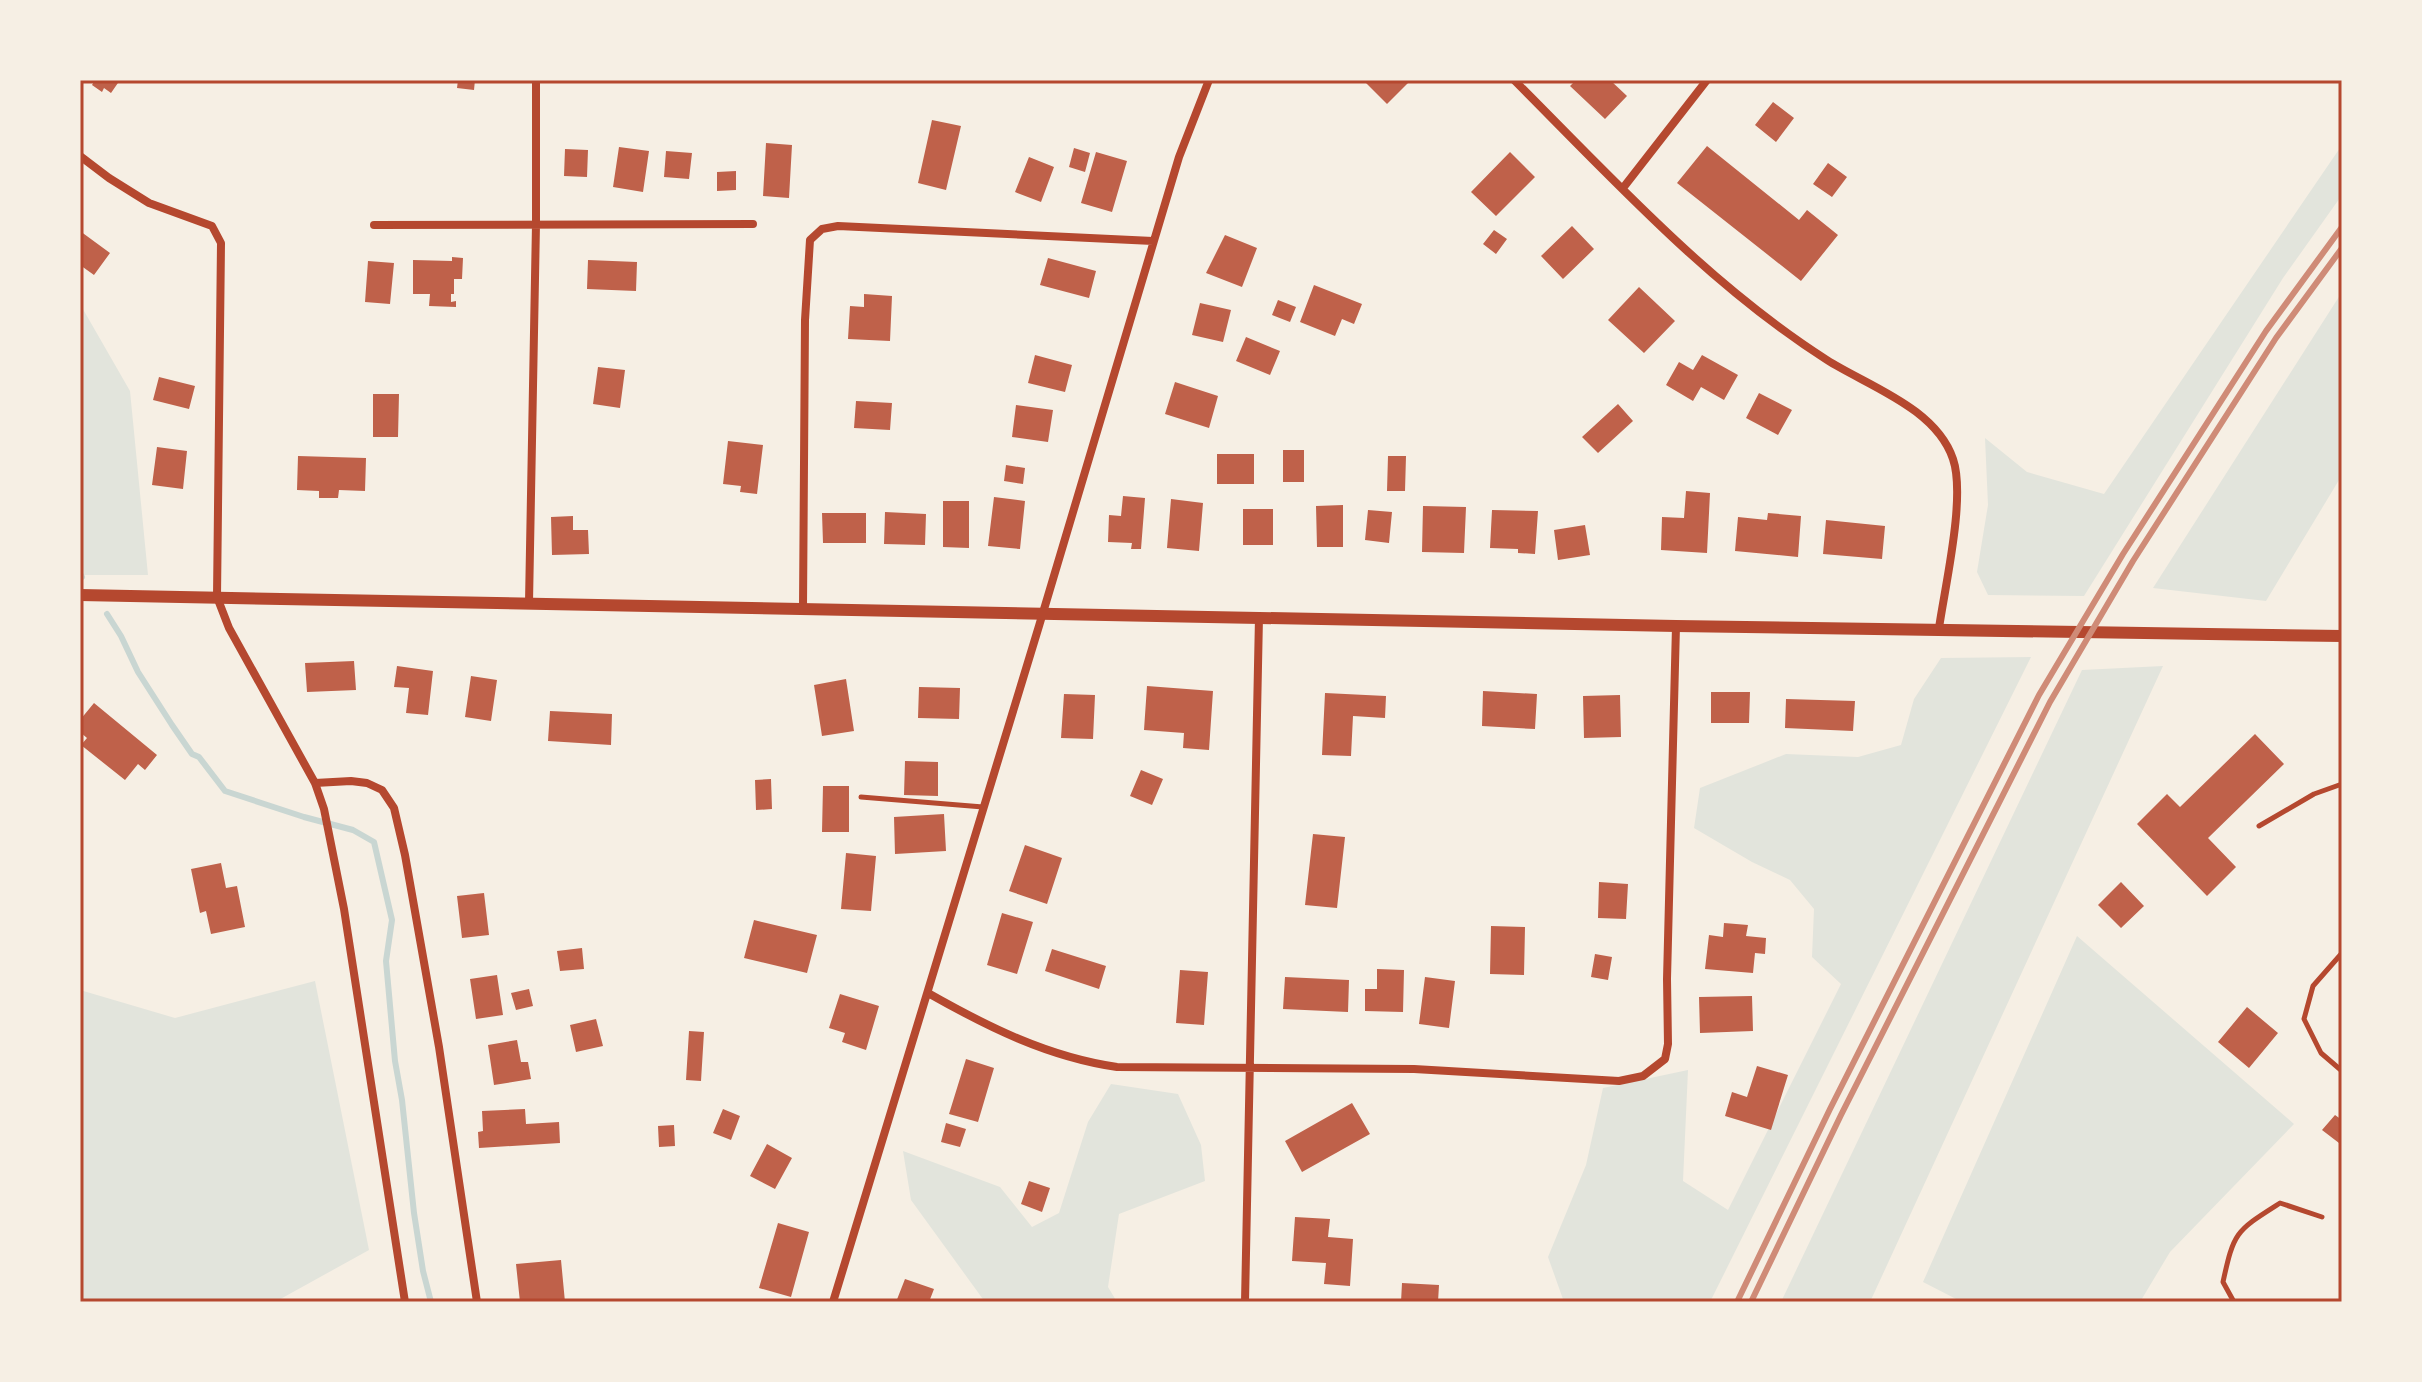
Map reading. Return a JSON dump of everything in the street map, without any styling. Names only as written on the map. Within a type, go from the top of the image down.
[{"type":"street","points":[[529,603],[536,80]]},
{"type":"street","points":[[833,1302],[1153,241],[1179,157],[1209,80]]},
{"type":"street","points":[[1514,80],[1685,251],[1768,320],[1829,361],[1911,407],[1933,428],[1953,458],[1959,490],[1939,628]]},
{"type":"street","points":[[1623,188],[1707,80]]},
{"type":"street","points":[[80,156],[149,203],[212,226],[221,243],[217,597],[229,628],[315,783],[324,809],[346,925],[405,1302]]},
{"type":"street","points":[[374,225],[753,224]]},
{"type":"street","points":[[803,608],[805,320],[810,240],[822,229],[838,226],[1153,241]]},
{"type":"street","points":[[80,595],[2342,636]]},
{"type":"street","points":[[1245,1302],[1259,617]]},
{"type":"street","points":[[928,993],[1030,1045],[1081,1062],[1117,1067],[1430,1069],[1619,1081],[1643,1076],[1665,1059],[1668,1044],[1676,626]]},
{"type":"street","points":[[315,783],[367,783],[382,790],[394,808],[437,1033],[477,1302]]},
{"type":"lane","points":[[2259,826],[2314,794],[2342,784]]},
{"type":"lane","points":[[861,797],[984,807]]},
{"type":"lane","points":[[2342,953],[2313,986],[2304,1019],[2321,1053],[2342,1071]]},
{"type":"lane","points":[[2234,1302],[2223,1282],[2232,1243],[2245,1225],[2280,1203],[2322,1217]]},
{"type":"shaded area","points":[[2342,145],[2342,195],[2283,278],[2084,596],[1988,595],[1977,572],[1988,505],[1985,438],[2027,472],[2104,494]]},
{"type":"shaded area","points":[[2342,292],[2342,475],[2266,601],[2153,588]]},
{"type":"shaded area","points":[[80,304],[130,391],[148,575],[80,575]]},
{"type":"shaded area","points":[[2031,657],[1710,1302],[1564,1302],[1548,1257],[1586,1165],[1603,1088],[1688,1070],[1683,1181],[1728,1210],[1841,984],[1812,957],[1814,909],[1790,880],[1694,828],[1700,788],[1786,754],[1858,757],[1901,745],[1914,699],[1941,658]]},
{"type":"shaded area","points":[[2163,666],[1870,1302],[1781,1302],[2082,670]]},
{"type":"shaded area","points":[[2077,936],[2294,1124],[2170,1252],[2140,1302],[1962,1302],[1923,1282]]},
{"type":"shaded area","points":[[315,981],[369,1250],[275,1302],[80,1302],[80,990],[175,1018]]},
{"type":"shaded area","points":[[1111,1084],[1178,1094],[1201,1145],[1205,1181],[1119,1214],[1108,1287],[1117,1302],[985,1302],[911,1200],[903,1151],[1000,1187],[1032,1227],[1059,1213],[1088,1122]]},
{"type":"building","points":[[95,80],[120,80],[111,93],[104,88],[102,92],[92,85]]},
{"type":"building","points":[[458,80],[475,80],[474,90],[457,88]]},
{"type":"building","points":[[1366,80],[1411,80],[1387,104]]},
{"type":"building","points":[[1576,80],[1610,80],[1627,96],[1605,119],[1570,86]]},
{"type":"building","points":[[1773,102],[1794,118],[1776,142],[1755,125]]},
{"type":"building","points":[[932,120],[961,126],[946,190],[918,183]]},
{"type":"building","points":[[766,143],[792,145],[789,198],[763,196]]},
{"type":"building","points":[[1707,146],[1799,220],[1807,210],[1838,235],[1801,281],[1677,183]]},
{"type":"building","points":[[619,147],[649,151],[643,192],[613,187]]},
{"type":"building","points":[[1074,148],[1090,153],[1085,172],[1069,167]]},
{"type":"building","points":[[565,149],[588,150],[587,177],[564,176]]},
{"type":"building","points":[[666,151],[692,153],[689,179],[664,177]]},
{"type":"building","points":[[1096,152],[1127,161],[1112,212],[1081,203]]},
{"type":"building","points":[[1510,152],[1535,177],[1496,216],[1471,192]]},
{"type":"building","points":[[1029,157],[1054,167],[1041,202],[1015,192]]},
{"type":"building","points":[[1828,163],[1847,177],[1832,197],[1813,184]]},
{"type":"building","points":[[736,171],[736,190],[717,191],[717,172]]},
{"type":"building","points":[[1572,226],[1594,249],[1563,279],[1541,256]]},
{"type":"building","points":[[1494,230],[1507,239],[1496,254],[1483,244]]},
{"type":"building","points":[[80,231],[110,253],[94,275],[80,265]]},
{"type":"building","points":[[1225,235],[1257,248],[1242,287],[1206,273]]},
{"type":"building","points":[[452,257],[463,258],[462,279],[454,279],[454,294],[451,294],[451,302],[456,301],[456,307],[429,306],[430,294],[413,294],[413,260],[452,261]]},
{"type":"building","points":[[1048,258],[1096,271],[1089,298],[1040,285]]},
{"type":"building","points":[[588,260],[637,262],[636,291],[587,289]]},
{"type":"building","points":[[368,261],[394,263],[390,304],[365,302]]},
{"type":"building","points":[[1314,285],[1362,304],[1354,324],[1342,319],[1335,336],[1300,322]]},
{"type":"building","points":[[1639,287],[1675,321],[1644,353],[1608,320]]},
{"type":"building","points":[[864,294],[892,296],[890,341],[848,339],[850,306],[864,307]]},
{"type":"building","points":[[1278,300],[1296,307],[1290,322],[1272,315]]},
{"type":"building","points":[[1200,303],[1231,310],[1223,342],[1192,335]]},
{"type":"building","points":[[1246,337],[1280,351],[1270,375],[1236,361]]},
{"type":"building","points":[[1035,355],[1072,365],[1065,392],[1028,383]]},
{"type":"building","points":[[1702,355],[1738,375],[1724,400],[1701,387],[1693,401],[1666,385],[1679,362],[1693,370]]},
{"type":"building","points":[[598,367],[625,370],[620,408],[593,404]]},
{"type":"building","points":[[159,377],[195,386],[189,409],[153,400]]},
{"type":"building","points":[[1175,382],[1218,396],[1209,428],[1165,414]]},
{"type":"building","points":[[1759,393],[1792,410],[1778,435],[1746,418]]},
{"type":"building","points":[[373,394],[399,394],[398,437],[373,437]]},
{"type":"building","points":[[856,401],[892,403],[890,430],[854,428]]},
{"type":"building","points":[[1618,404],[1633,421],[1598,453],[1582,437]]},
{"type":"building","points":[[1016,405],[1053,410],[1048,442],[1012,437]]},
{"type":"building","points":[[728,441],[763,445],[757,494],[740,492],[741,486],[723,484]]},
{"type":"building","points":[[157,447],[187,451],[183,489],[152,485]]},
{"type":"building","points":[[1283,450],[1304,450],[1304,482],[1283,482]]},
{"type":"building","points":[[1217,454],[1254,454],[1254,484],[1217,484]]},
{"type":"building","points":[[298,456],[366,458],[365,491],[339,490],[338,498],[319,498],[319,491],[297,490]]},
{"type":"building","points":[[1388,456],[1406,456],[1405,491],[1387,491]]},
{"type":"building","points":[[1006,465],[1025,468],[1023,484],[1004,481]]},
{"type":"building","points":[[1686,491],[1710,493],[1707,553],[1661,550],[1662,517],[1684,518]]},
{"type":"building","points":[[1123,496],[1145,498],[1141,549],[1131,549],[1132,543],[1108,542],[1109,515],[1121,516]]},
{"type":"building","points":[[994,497],[1025,501],[1020,549],[988,546]]},
{"type":"building","points":[[1171,499],[1203,503],[1199,551],[1167,548]]},
{"type":"building","points":[[943,501],[969,501],[969,548],[943,547]]},
{"type":"building","points":[[1343,505],[1343,547],[1317,547],[1316,506]]},
{"type":"building","points":[[1423,506],[1466,507],[1464,553],[1422,552]]},
{"type":"building","points":[[1243,509],[1273,509],[1273,545],[1243,545]]},
{"type":"building","points":[[1368,510],[1392,512],[1389,543],[1365,540]]},
{"type":"building","points":[[1492,510],[1538,511],[1535,554],[1518,553],[1518,549],[1490,548]]},
{"type":"building","points":[[885,512],[926,514],[925,545],[884,544]]},
{"type":"building","points":[[822,513],[866,513],[866,543],[823,543]]},
{"type":"building","points":[[1768,513],[1801,516],[1798,557],[1735,551],[1738,517],[1767,520]]},
{"type":"building","points":[[573,516],[573,530],[588,530],[589,554],[552,555],[551,517]]},
{"type":"building","points":[[1826,520],[1885,526],[1882,559],[1823,554]]},
{"type":"building","points":[[1585,525],[1590,555],[1558,560],[1554,530]]},
{"type":"building","points":[[354,661],[356,690],[307,692],[305,663]]},
{"type":"building","points":[[397,666],[433,671],[428,715],[406,713],[409,688],[394,687]]},
{"type":"building","points":[[471,676],[497,680],[491,721],[465,717]]},
{"type":"building","points":[[846,679],[854,731],[822,736],[814,685]]},
{"type":"building","points":[[1147,686],[1213,691],[1209,750],[1183,748],[1184,733],[1144,730]]},
{"type":"building","points":[[919,687],[960,688],[959,719],[918,718]]},
{"type":"building","points":[[1483,691],[1537,694],[1535,729],[1482,726]]},
{"type":"building","points":[[1711,692],[1750,692],[1749,723],[1711,723]]},
{"type":"building","points":[[1325,693],[1386,696],[1385,718],[1353,716],[1351,756],[1322,755]]},
{"type":"building","points":[[1064,694],[1095,695],[1093,739],[1061,738]]},
{"type":"building","points":[[1620,695],[1621,737],[1584,738],[1583,696]]},
{"type":"building","points":[[1786,699],[1855,701],[1853,731],[1785,728]]},
{"type":"building","points":[[94,703],[157,755],[145,770],[138,764],[125,780],[81,745],[87,738],[80,732],[80,720]]},
{"type":"building","points":[[550,711],[612,714],[611,745],[548,741]]},
{"type":"building","points":[[2255,734],[2284,764],[2208,838],[2236,867],[2207,896],[2137,824],[2167,794],[2180,807]]},
{"type":"building","points":[[905,761],[938,762],[938,796],[904,795]]},
{"type":"building","points":[[1141,770],[1163,779],[1152,805],[1130,796]]},
{"type":"building","points":[[771,779],[772,809],[756,810],[755,780]]},
{"type":"building","points":[[823,786],[849,786],[849,832],[822,832]]},
{"type":"building","points":[[944,814],[946,851],[895,854],[894,817]]},
{"type":"building","points":[[1313,834],[1345,837],[1337,908],[1305,905]]},
{"type":"building","points":[[1025,845],[1062,858],[1047,904],[1009,891]]},
{"type":"building","points":[[846,853],[876,856],[871,911],[841,909]]},
{"type":"building","points":[[221,863],[226,888],[237,886],[245,927],[211,934],[206,911],[200,913],[191,869]]},
{"type":"building","points":[[1599,882],[1628,884],[1626,919],[1598,918]]},
{"type":"building","points":[[2121,882],[2144,906],[2121,928],[2098,905]]},
{"type":"building","points":[[484,893],[489,935],[462,938],[457,896]]},
{"type":"building","points":[[1002,913],[1033,922],[1017,974],[987,965]]},
{"type":"building","points":[[754,920],[817,935],[807,973],[744,958]]},
{"type":"building","points":[[1724,923],[1748,925],[1746,936],[1766,938],[1765,954],[1755,953],[1753,973],[1705,969],[1709,935],[1723,937]]},
{"type":"building","points":[[1491,926],[1525,927],[1524,975],[1490,974]]},
{"type":"building","points":[[582,948],[584,969],[560,971],[557,951]]},
{"type":"building","points":[[1052,949],[1106,966],[1099,989],[1045,971]]},
{"type":"building","points":[[1595,954],[1612,957],[1608,980],[1591,977]]},
{"type":"building","points":[[1377,969],[1404,970],[1403,1012],[1365,1011],[1365,989],[1377,989]]},
{"type":"building","points":[[1180,970],[1208,972],[1204,1025],[1176,1023]]},
{"type":"building","points":[[497,975],[503,1015],[476,1019],[470,979]]},
{"type":"building","points":[[1285,977],[1349,980],[1348,1012],[1283,1009]]},
{"type":"building","points":[[1425,977],[1455,981],[1449,1028],[1419,1024]]},
{"type":"building","points":[[529,989],[533,1006],[516,1010],[511,993]]},
{"type":"building","points":[[840,994],[879,1006],[866,1050],[842,1042],[845,1033],[829,1028]]},
{"type":"building","points":[[1752,996],[1753,1031],[1700,1033],[1699,997]]},
{"type":"building","points":[[2247,1007],[2278,1033],[2249,1068],[2218,1042]]},
{"type":"building","points":[[596,1019],[603,1046],[576,1052],[570,1025]]},
{"type":"building","points":[[689,1031],[704,1032],[701,1081],[686,1080]]},
{"type":"building","points":[[517,1040],[521,1062],[528,1062],[531,1079],[494,1085],[488,1045]]},
{"type":"building","points":[[966,1059],[994,1068],[978,1122],[949,1114]]},
{"type":"building","points":[[1757,1066],[1788,1075],[1771,1130],[1725,1116],[1732,1092],[1747,1097]]},
{"type":"building","points":[[1352,1103],[1370,1134],[1302,1172],[1285,1141]]},
{"type":"building","points":[[525,1109],[526,1124],[559,1122],[560,1143],[479,1148],[478,1132],[483,1131],[482,1111]]},
{"type":"building","points":[[723,1109],[740,1116],[731,1140],[713,1133]]},
{"type":"building","points":[[2335,1115],[2342,1120],[2342,1140],[2339,1143],[2322,1130]]},
{"type":"building","points":[[946,1123],[966,1129],[960,1147],[941,1142]]},
{"type":"building","points":[[674,1125],[675,1146],[659,1147],[658,1126]]},
{"type":"building","points":[[767,1144],[792,1158],[775,1189],[750,1176]]},
{"type":"building","points":[[1029,1181],[1050,1188],[1042,1212],[1021,1204]]},
{"type":"building","points":[[1295,1217],[1330,1219],[1328,1237],[1353,1239],[1350,1286],[1324,1284],[1326,1263],[1292,1261]]},
{"type":"building","points":[[778,1223],[809,1232],[791,1297],[759,1288]]},
{"type":"building","points":[[561,1260],[565,1302],[520,1302],[516,1264]]},
{"type":"building","points":[[905,1279],[934,1289],[929,1302],[896,1302]]},
{"type":"building","points":[[1402,1283],[1439,1285],[1438,1302],[1401,1302]]},
{"type":"waterway","points":[[107,614],[138,672],[172,725],[192,754],[199,757],[225,791],[353,830],[374,842],[392,920],[386,961],[395,1061],[414,1213],[431,1302]]},
{"type":"railway","points":[[1737,1302],[1830,1109],[2039,695],[2123,554],[2266,331],[2342,227]]},
{"type":"railway","points":[[1751,1302],[1841,1115],[2050,702],[2133,561],[2276,338],[2342,248]]}]
